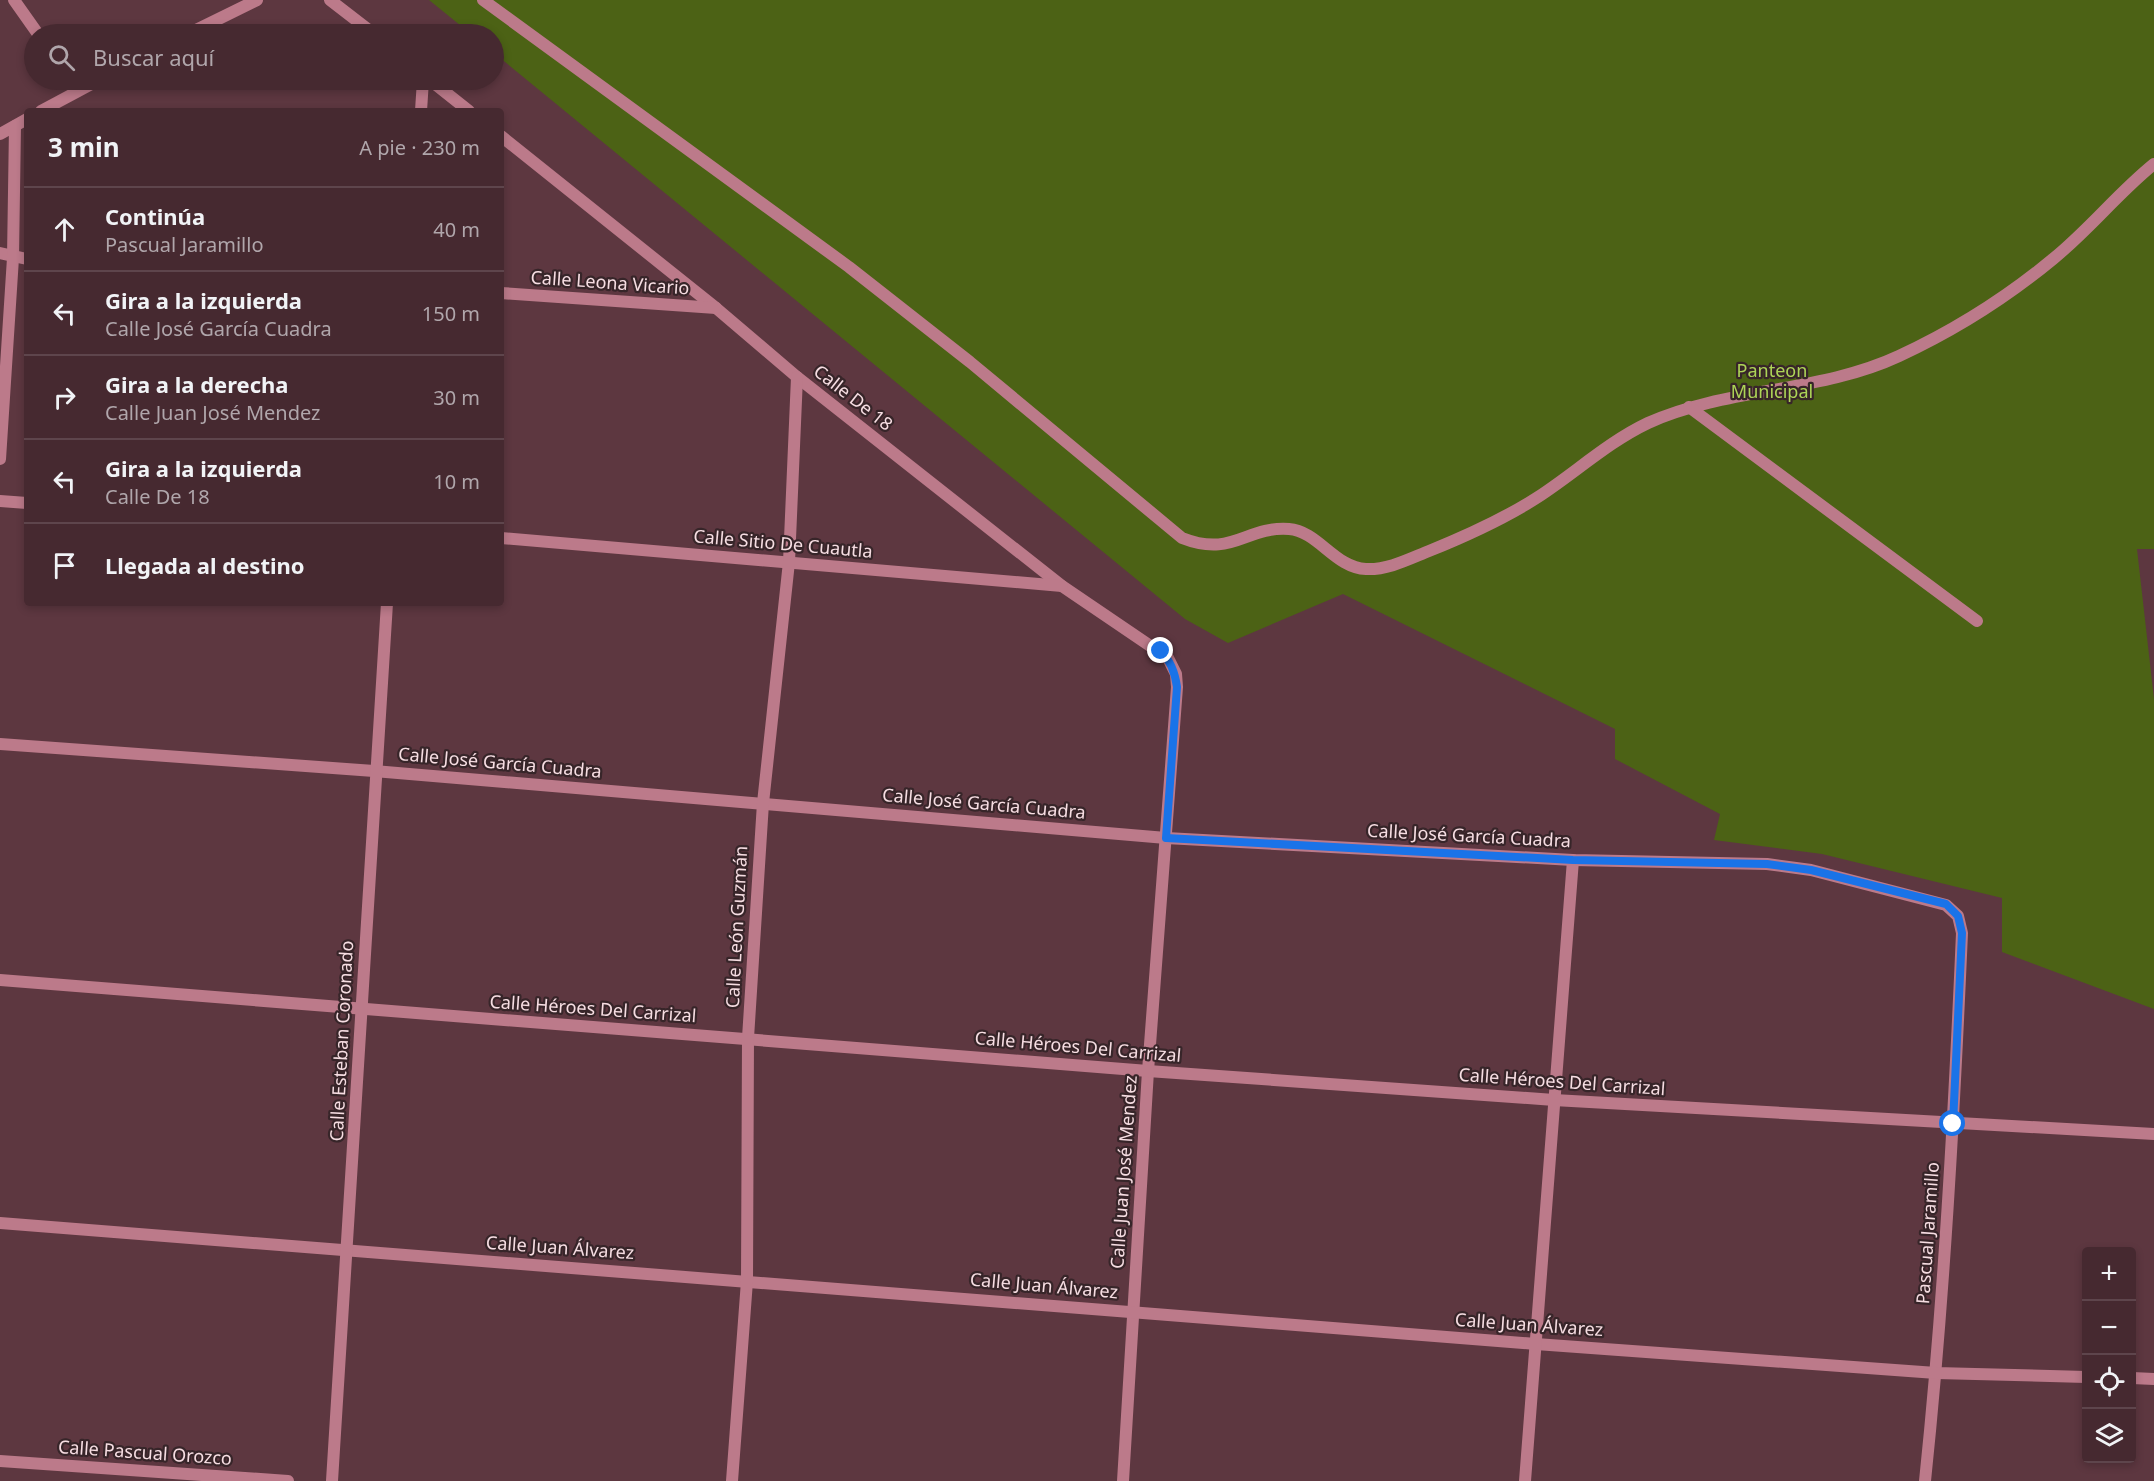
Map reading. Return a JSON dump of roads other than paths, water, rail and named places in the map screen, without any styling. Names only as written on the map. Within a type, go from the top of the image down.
[{"type":"street","points":[[14,0],[31,24]]},
{"type":"street","points":[[208,24],[257,0]]},
{"type":"street","points":[[330,0],[361,24]]},
{"type":"street","points":[[483,0],[849,267],[970,362],[1182,538],[1213,547],[1257,534],[1291,529],[1301,532],[1348,565],[1363,570],[1382,568],[1476,532],[1538,497],[1592,457],[1646,424],[1689,406],[1821,381],[1897,357],[1986,308],[2055,258],[2154,164]]},
{"type":"street","points":[[421,108],[422,90]]},
{"type":"street","points":[[443,90],[465,108]]},
{"type":"street","points":[[46,108],[76,91]]},
{"type":"street","points":[[0,134],[24,121]]},
{"type":"street","points":[[0,459],[13,258],[15,126]]},
{"type":"street","name":"Calle De 18","points":[[504,138],[716,308],[797,377],[1062,586],[1161,651],[1172,666],[1177,687]]},
{"type":"street","points":[[0,253],[13,258],[24,259]]},
{"type":"street","name":"Calle Leona Vicario","points":[[504,293],[716,308]]},
{"type":"street","name":"Calle León Guzmán","points":[[732,1481],[747,1281],[748,1038],[763,803],[789,562],[797,377]]},
{"type":"street","points":[[1689,406],[1977,621]]},
{"type":"street","points":[[0,501],[24,503]]},
{"type":"street","name":"Calle Sitio De Cuautla","points":[[504,538],[1062,586]]},
{"type":"street","name":"Calle Esteban Coronado","points":[[332,1481],[387,606]]},
{"type":"street","name":"Calle Juan José Mendez","points":[[1123,1481],[1148,1071],[1177,687]]},
{"type":"street","name":"Calle José García Cuadra","points":[[0,744],[375,771],[1166,838],[1573,860],[1767,864],[1811,870],[1946,904],[1958,916]]},
{"type":"street","points":[[1525,1481],[1573,860]]},
{"type":"street","name":"Pascual Jaramillo","points":[[1924,1481],[1936,1372],[1953,1124],[1962,933],[1958,916]]},
{"type":"street","name":"Calle Héroes Del Carrizal","points":[[0,980],[1148,1071],[1554,1100],[2154,1134]]},
{"type":"street","name":"Calle Juan Álvarez","points":[[0,1223],[1536,1344],[1936,1372],[2082,1377]]},
{"type":"street","points":[[2136,1378],[2154,1379]]},
{"type":"street","name":"Calle Pascual Orozco","points":[[0,1461],[288,1481]]},
{"type":"park label","name":"Panteon Municipal","points":[[1772,382]]}]
